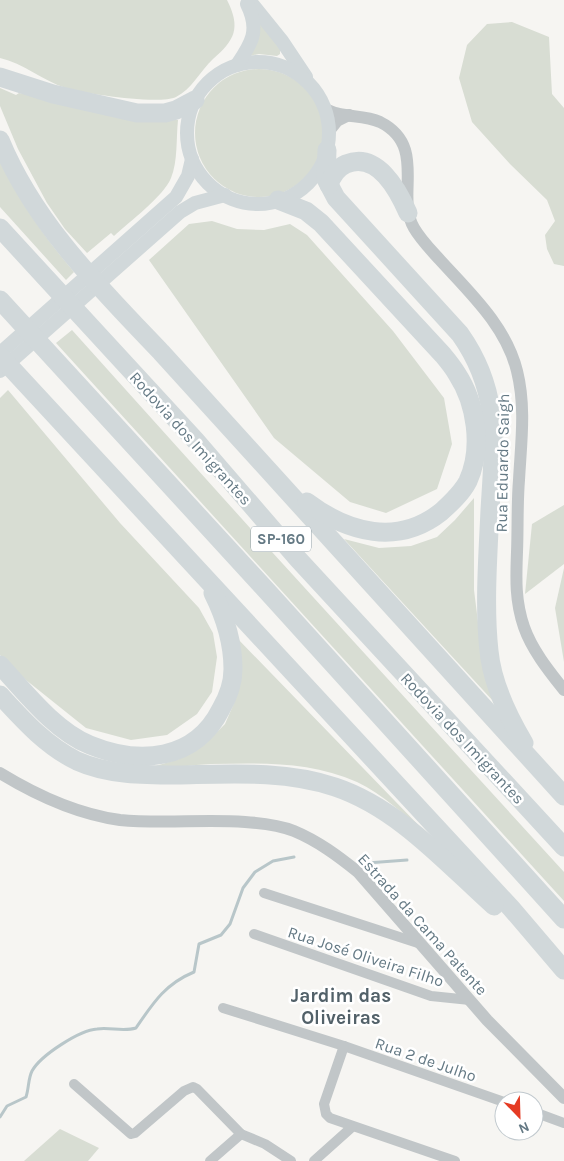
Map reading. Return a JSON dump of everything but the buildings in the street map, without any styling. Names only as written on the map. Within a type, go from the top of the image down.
[{"type":"highway","points":[[0,77],[53,94],[137,113],[165,113],[176,110],[194,100]]},
{"type":"highway","points":[[0,140],[8,160],[22,185],[40,213],[69,251],[106,294],[564,796]]},
{"type":"highway","points":[[327,150],[326,169],[329,185],[336,198],[460,334],[472,352],[484,378],[492,409],[494,441],[487,571],[489,651],[494,678],[505,706],[520,736],[543,774]]},
{"type":"highway","points":[[329,185],[333,175],[344,165],[353,162],[368,163],[378,169],[391,182],[408,213]]},
{"type":"highway","points":[[276,479],[324,515],[350,527],[381,532],[405,531],[429,521],[448,506],[454,501],[468,481],[475,456],[476,428],[469,398],[458,374],[444,355],[321,223],[306,211],[278,200]]},
{"type":"highway","name":"Rodovia dos Imigrantes","points":[[0,228],[196,441],[298,559],[564,847]]},
{"type":"highway","name":"SP-160","points":[[0,300],[564,919]]},
{"type":"highway","points":[[0,354],[504,901],[564,970]]},
{"type":"highway","points":[[0,665],[66,732],[88,744],[115,754],[140,757],[164,754],[184,747],[202,735],[217,718],[228,696],[233,671],[228,629],[222,610],[204,576]]},
{"type":"highway","points":[[0,695],[34,731],[54,746],[77,761],[103,770],[143,775],[252,774],[293,777],[335,787],[369,802],[405,826],[564,970]]},
{"type":"main road","points":[[237,65],[249,48],[254,33],[254,19],[247,0]]},
{"type":"main road","points":[[247,0],[282,41],[318,94],[325,109],[329,131],[327,150],[320,167],[309,182],[295,193],[278,200],[263,203],[246,202],[225,195],[205,180],[192,159],[187,129],[189,114],[194,100],[210,80],[237,65],[261,62],[281,65],[295,72],[310,84]]},
{"type":"main road","points":[[0,371],[124,252],[176,198],[188,176],[192,159]]},
{"type":"main road","points":[[0,354],[124,252],[189,207],[204,200],[225,195]]},
{"type":"street","name":"Rua Eduardo Saigh","points":[[325,109],[339,114],[360,116],[374,120],[387,127],[396,136],[404,150],[408,167],[408,213],[412,224],[422,239],[478,301],[496,324],[514,359],[520,385],[523,414],[518,504],[517,605],[524,629],[532,644],[564,690]]},
{"type":"street","points":[[329,131],[337,121],[349,115]]},
{"type":"street","name":"Estrada da Cama Patente","points":[[0,773],[51,800],[87,812],[119,819],[147,821],[225,821],[264,824],[292,830],[336,854],[358,872],[470,1000],[564,1098]]},
{"type":"street","points":[[264,893],[422,944]]},
{"type":"street","name":"Rua José Oliveira Filho","points":[[254,934],[431,996],[470,1000]]},
{"type":"street","name":"Rua 2 de Julho","points":[[223,1008],[344,1046],[494,1098]]},
{"type":"street","points":[[344,1046],[324,1104],[324,1109],[330,1118],[455,1161]]},
{"type":"street","points":[[74,1084],[131,1134],[135,1133],[184,1091],[193,1087],[241,1134],[265,1144],[291,1161]]},
{"type":"street","points":[[544,1116],[564,1123]]},
{"type":"street","points":[[314,1161],[352,1127]]},
{"type":"street","points":[[210,1161],[241,1134]]},
{"type":"shaded area","points":[[0,0],[227,0],[235,26],[234,33],[226,46],[182,94],[167,99],[154,100],[122,98],[66,88],[17,64],[0,58]]},
{"type":"shaded area","points":[[258,20],[280,48],[280,54],[277,56],[259,54],[248,56]]},
{"type":"shaded area","points":[[512,22],[549,37],[552,94],[564,108],[564,266],[554,264],[547,249],[545,235],[555,221],[547,200],[510,164],[472,122],[459,78],[467,45],[487,24]]},
{"type":"shaded area","points":[[259,69],[283,74],[304,88],[318,109],[323,133],[318,157],[304,178],[283,192],[259,197],[235,192],[214,178],[200,157],[195,133],[200,109],[214,88],[235,74]]},
{"type":"shaded area","points":[[0,88],[16,95],[19,93],[178,120],[175,164],[171,178],[154,201],[114,236],[111,233],[87,253],[65,229],[47,203],[18,149],[0,106]]},
{"type":"shaded area","points":[[0,162],[34,219],[74,272],[66,280],[0,207]]},
{"type":"shaded area","points":[[212,221],[237,229],[264,230],[290,224],[307,235],[393,331],[444,398],[452,444],[437,489],[386,513],[350,502],[274,438],[149,260],[189,224]]},
{"type":"shaded area","points":[[72,330],[564,872],[564,901],[56,343]]},
{"type":"shaded area","points":[[8,390],[120,523],[199,608],[213,633],[217,657],[212,692],[197,714],[167,735],[131,740],[86,728],[26,680],[0,655],[0,398]]},
{"type":"shaded area","points":[[474,498],[474,590],[483,662],[494,702],[344,539],[379,548],[411,546],[437,537]]},
{"type":"shaded area","points":[[564,505],[564,564],[525,594],[532,524]]},
{"type":"shaded area","points":[[564,568],[564,662],[555,608]]},
{"type":"shaded area","points":[[236,637],[427,834],[367,787],[339,775],[321,770],[285,765],[247,763],[149,768],[179,759],[204,745],[225,724],[235,701]]},
{"type":"shaded area","points":[[60,1129],[99,1148],[88,1161],[24,1161]]},
{"type":"waterway","points":[[0,1117],[7,1106],[26,1097],[32,1071],[44,1058],[62,1044],[90,1030],[126,1030],[136,1028],[154,1002],[167,988],[194,972],[199,944],[221,935],[230,924],[243,888],[255,872],[273,861],[294,857]]},
{"type":"waterway","points":[[367,863],[407,860]]},
{"type":"district","name":"Jardim das Oliveiras","points":[[341,1006]]}]
